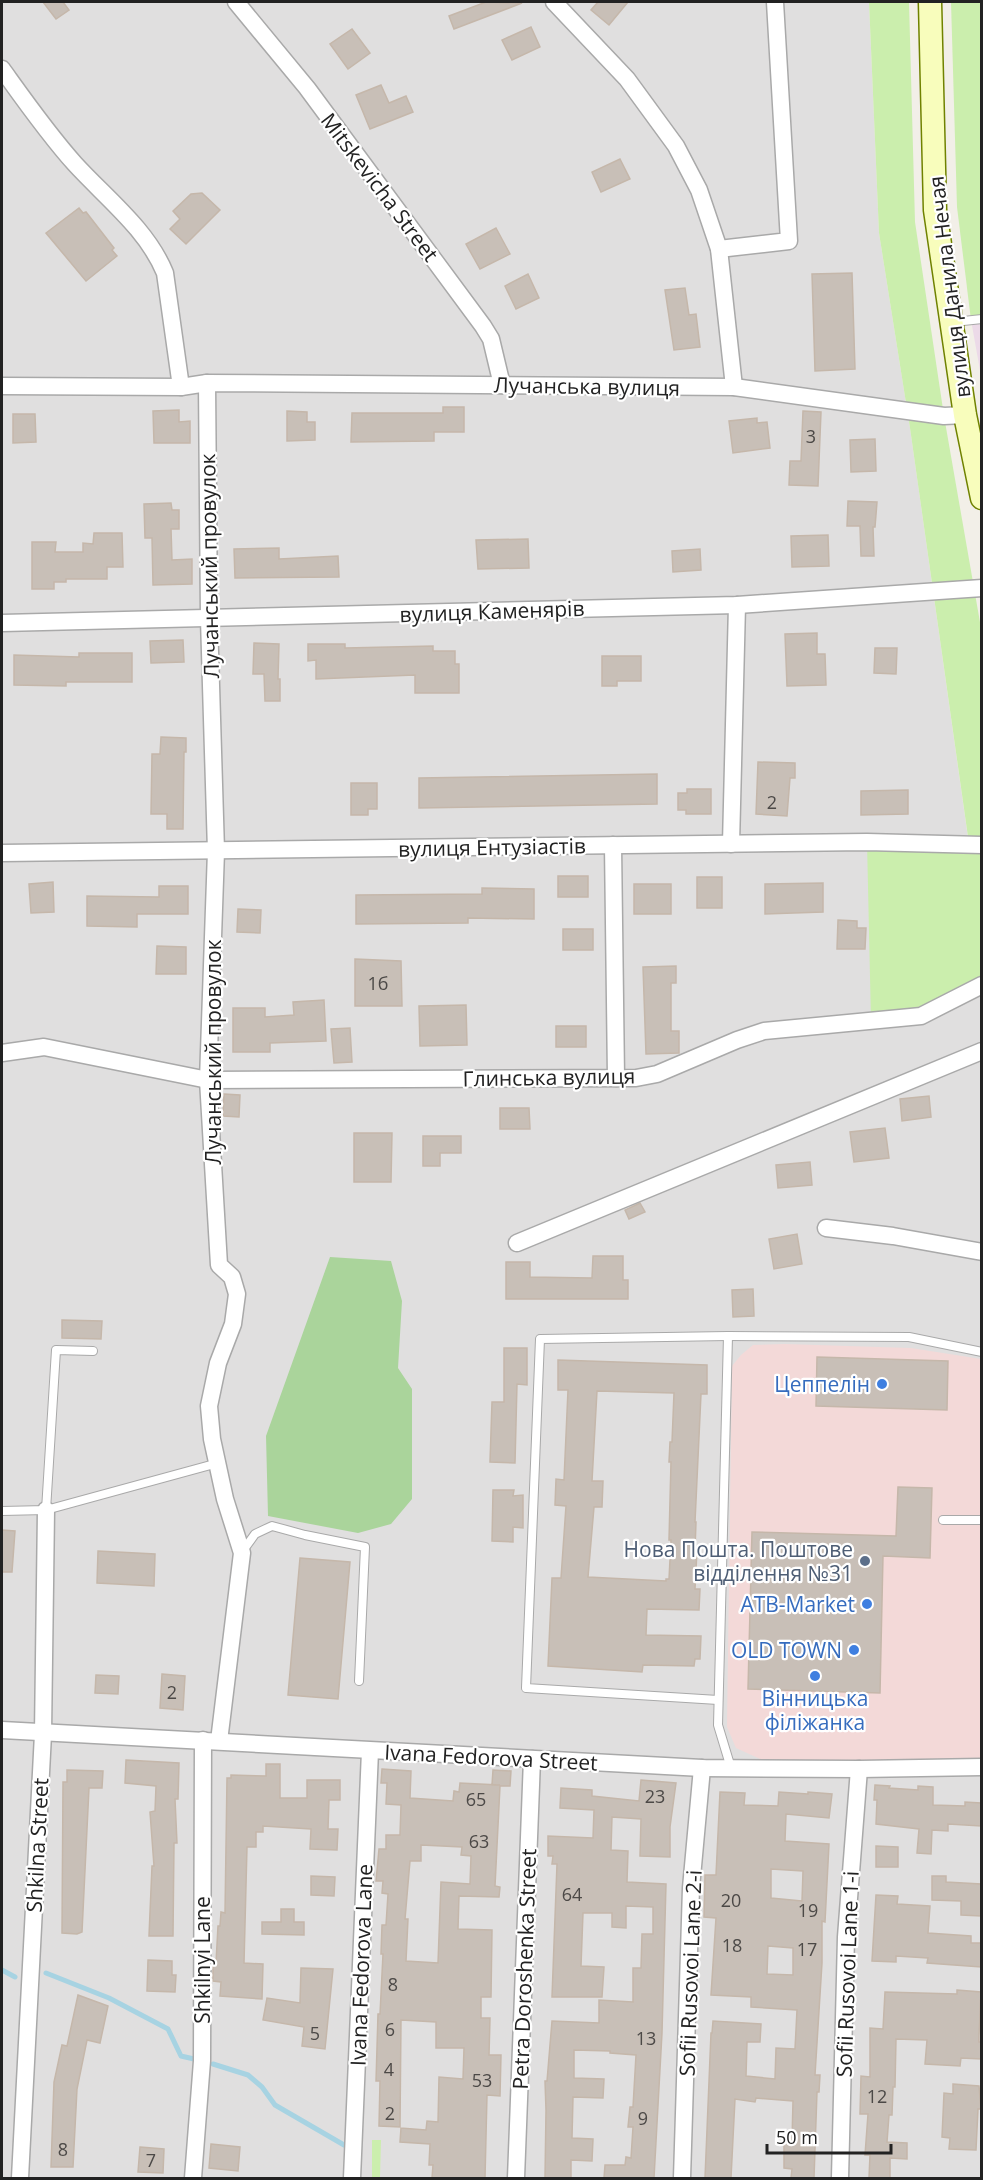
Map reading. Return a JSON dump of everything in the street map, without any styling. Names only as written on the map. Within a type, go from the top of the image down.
[{"type":"main road","name":"вулиця Данила Нечая","points":[[930,2],[935,210],[964,415],[981,498]]},
{"type":"street","name":"Mitskevicha Street","points":[[236,2],[307,88],[483,326],[491,339],[502,385]]},
{"type":"street","points":[[554,2],[627,79],[661,123],[699,190],[719,249],[734,387]]},
{"type":"street","points":[[719,249],[789,241],[775,2]]},
{"type":"street","points":[[2,69],[53,138],[135,227],[159,259],[165,273],[182,387]]},
{"type":"street","name":"Лучанська вулиця","points":[[2,386],[182,387],[207,383],[734,387],[944,416],[964,415]]},
{"type":"street","name":"Лучанський провулок","points":[[207,383],[209,619],[216,851],[208,1080],[219,1265],[232,1277],[237,1294],[233,1324],[218,1363],[209,1406],[212,1439],[225,1499],[242,1553],[211,1741]]},
{"type":"street","name":"вулиця Каменярів","points":[[2,623],[737,605],[981,588]]},
{"type":"street","points":[[731,844],[737,605]]},
{"type":"street","name":"вулиця Ентузіастів","points":[[2,853],[867,842],[981,845]]},
{"type":"street","points":[[613,845],[616,1078]]},
{"type":"street","name":"Глинська вулиця","points":[[2,1053],[44,1047],[208,1080],[636,1078],[657,1074],[737,1040],[764,1032],[921,1016],[981,985]]},
{"type":"street","points":[[516,1243],[981,1051]]},
{"type":"street","points":[[826,1227],[981,1252]]},
{"type":"street","name":"Shkilna Street","points":[[20,2178],[43,1734],[46,1510]]},
{"type":"street","name":"Ivana Fedorova Street","points":[[2,1730],[43,1734],[702,1767],[859,1769],[981,1767]]},
{"type":"street","name":"Shkilnyi Lane","points":[[194,2178],[202,2061],[211,1741]]},
{"type":"street","name":"Ivana Fedorova Lane","points":[[352,2178],[370,1751]]},
{"type":"street","name":"Petra Doroshenka Street","points":[[516,2178],[532,1759]]},
{"type":"street","name":"Sofii Rusovoi Lane 2-i","points":[[682,2178],[691,1888],[702,1767]]},
{"type":"street","name":"Sofii Rusovoi Lane 1-i","points":[[840,2178],[846,1937],[859,1769]]},
{"type":"lane","points":[[950,322],[981,319]]},
{"type":"lane","points":[[718,1701],[526,1688],[540,1339],[728,1336],[909,1337],[981,1352]]},
{"type":"lane","points":[[728,1336],[718,1725],[731,1768]]},
{"type":"lane","points":[[46,1510],[56,1350],[93,1351]]},
{"type":"lane","points":[[2,1511],[46,1510],[219,1463]]},
{"type":"lane","points":[[943,1520],[981,1520]]},
{"type":"lane","points":[[242,1553],[255,1534],[272,1526],[365,1547],[359,1681]]},
{"type":"shaded area","points":[[2,2],[869,2],[879,233],[910,428],[969,845],[981,985],[981,2178],[2,2178]]},
{"type":"shaded area","points":[[981,319],[981,376],[971,320]]},
{"type":"shaded area","points":[[753,1345],[911,1348],[981,1359],[981,1760],[769,1763],[736,1748],[727,1727],[732,1366]]},
{"type":"green space","points":[[869,2],[909,2],[915,222],[944,416],[981,628],[981,985],[935,1010],[871,1021],[867,842],[969,844],[910,428],[879,233]]},
{"type":"green space","points":[[951,2],[981,2],[982,319],[971,320],[957,207]]},
{"type":"green space","points":[[330,1257],[391,1261],[402,1301],[398,1368],[412,1389],[412,1499],[391,1524],[358,1533],[268,1516],[266,1436]]},
{"type":"green space","points":[[372,2140],[381,2140],[380,2178],[372,2178]]},
{"type":"building","points":[[43,2],[63,2],[69,10],[56,19]]},
{"type":"building","points":[[486,2],[522,3],[454,29],[449,16]]},
{"type":"building","points":[[598,2],[628,2],[609,25],[591,10]]},
{"type":"building","points":[[531,27],[540,47],[512,60],[502,40]]},
{"type":"building","points":[[352,29],[370,53],[348,69],[330,44]]},
{"type":"building","points":[[381,85],[389,103],[406,96],[413,112],[370,129],[356,95]]},
{"type":"building","points":[[620,159],[630,179],[601,192],[592,172]]},
{"type":"building","points":[[202,193],[220,210],[186,244],[170,229],[180,219],[173,211],[191,194]]},
{"type":"building","points":[[79,208],[83,213],[86,212],[114,248],[112,250],[117,256],[86,281],[46,233]]},
{"type":"building","points":[[496,228],[510,254],[480,269],[466,244]]},
{"type":"building","points":[[852,273],[855,369],[815,371],[812,274]]},
{"type":"building","points":[[528,274],[539,298],[516,309],[505,286]]},
{"type":"building","points":[[685,288],[689,315],[696,314],[700,347],[674,350],[665,290]]},
{"type":"building","points":[[443,407],[464,407],[464,432],[434,432],[434,441],[351,442],[352,413],[443,413]]},
{"type":"building","points":[[179,410],[179,422],[190,421],[190,443],[154,443],[153,411]]},
{"type":"building","points":[[287,411],[307,412],[307,422],[315,422],[315,440],[287,441]]},
{"type":"building","points":[[803,411],[821,412],[818,486],[789,485],[790,461],[801,461]]},
{"type":"building","points":[[13,414],[35,414],[36,442],[13,443]]},
{"type":"building","points":[[757,418],[757,423],[767,422],[770,448],[733,453],[729,421]]},
{"type":"building","points":[[875,439],[876,471],[851,472],[850,440]]},
{"type":"building","points":[[848,501],[877,502],[875,527],[873,527],[874,556],[861,556],[860,526],[847,526]]},
{"type":"building","points":[[171,503],[172,510],[179,510],[179,529],[171,529],[172,560],[192,559],[192,584],[153,585],[152,538],[145,538],[144,504]]},
{"type":"building","points":[[94,533],[122,533],[123,567],[107,567],[107,579],[66,579],[66,582],[54,582],[54,589],[32,589],[32,542],[56,542],[55,552],[83,552],[83,543],[93,544]]},
{"type":"building","points":[[828,535],[829,566],[792,567],[791,536]]},
{"type":"building","points":[[528,539],[529,568],[478,569],[476,540]]},
{"type":"building","points":[[279,548],[279,559],[338,556],[339,577],[235,578],[234,549]]},
{"type":"building","points":[[700,549],[701,570],[673,572],[672,551]]},
{"type":"building","points":[[817,633],[817,654],[825,654],[826,685],[787,686],[785,634]]},
{"type":"building","points":[[183,640],[184,662],[151,663],[150,641]]},
{"type":"building","points":[[254,643],[279,644],[280,701],[265,701],[264,674],[253,674]]},
{"type":"building","points":[[308,644],[345,644],[345,648],[433,646],[433,651],[455,651],[455,664],[459,664],[459,693],[415,693],[415,675],[316,679],[316,660],[308,661]]},
{"type":"building","points":[[875,648],[897,648],[896,674],[874,673]]},
{"type":"building","points":[[79,653],[132,653],[132,682],[66,682],[66,686],[14,685],[14,655],[79,657]]},
{"type":"building","points":[[602,656],[641,656],[641,681],[617,681],[617,686],[602,686]]},
{"type":"building","points":[[161,737],[186,738],[183,829],[167,829],[167,814],[151,814],[152,754],[160,754]]},
{"type":"building","points":[[758,762],[795,763],[795,778],[790,778],[787,816],[756,814]]},
{"type":"building","points":[[657,774],[657,804],[419,808],[419,778]]},
{"type":"building","points":[[351,783],[377,783],[377,809],[368,809],[368,815],[351,815]]},
{"type":"building","points":[[687,789],[711,789],[711,814],[686,814],[686,810],[678,810],[678,793],[687,793]]},
{"type":"building","points":[[908,790],[908,814],[861,815],[861,791]]},
{"type":"building","points":[[558,876],[588,876],[588,897],[558,897]]},
{"type":"building","points":[[697,877],[722,877],[722,908],[697,908]]},
{"type":"building","points":[[53,882],[54,912],[31,913],[29,884]]},
{"type":"building","points":[[823,883],[823,912],[765,914],[765,884]]},
{"type":"building","points":[[634,884],[671,884],[671,914],[634,914]]},
{"type":"building","points":[[159,886],[188,886],[188,914],[137,914],[137,927],[87,926],[87,896],[159,897]]},
{"type":"building","points":[[482,888],[534,889],[534,919],[468,918],[468,923],[356,924],[356,895],[482,894]]},
{"type":"building","points":[[238,909],[261,910],[260,933],[237,932]]},
{"type":"building","points":[[838,920],[857,921],[857,928],[866,928],[865,949],[837,949]]},
{"type":"building","points":[[563,929],[593,929],[593,950],[563,950]]},
{"type":"building","points":[[157,946],[186,947],[186,974],[156,974]]},
{"type":"building","points":[[355,959],[401,961],[402,1006],[355,1006]]},
{"type":"building","points":[[676,966],[676,983],[671,983],[671,1031],[679,1031],[679,1053],[646,1054],[643,967]]},
{"type":"building","points":[[324,1000],[326,1041],[270,1043],[270,1052],[233,1052],[233,1008],[265,1008],[265,1017],[294,1015],[293,1002]]},
{"type":"building","points":[[466,1005],[467,1045],[420,1046],[419,1006]]},
{"type":"building","points":[[556,1026],[586,1026],[586,1047],[556,1047]]},
{"type":"building","points":[[350,1028],[352,1062],[334,1063],[331,1029]]},
{"type":"building","points":[[224,1094],[240,1095],[239,1117],[223,1116]]},
{"type":"building","points":[[929,1096],[931,1117],[902,1121],[900,1099]]},
{"type":"building","points":[[500,1108],[529,1108],[530,1129],[500,1129]]},
{"type":"building","points":[[885,1128],[889,1158],[854,1162],[850,1132]]},
{"type":"building","points":[[354,1133],[392,1133],[391,1182],[354,1182]]},
{"type":"building","points":[[423,1136],[461,1136],[461,1153],[440,1153],[440,1166],[423,1166]]},
{"type":"building","points":[[810,1162],[812,1185],[778,1188],[776,1165]]},
{"type":"building","points":[[640,1203],[645,1212],[629,1219],[625,1210]]},
{"type":"building","points":[[797,1234],[802,1264],[774,1269],[769,1239]]},
{"type":"building","points":[[593,1256],[623,1256],[623,1280],[628,1280],[628,1299],[506,1299],[506,1262],[530,1262],[530,1277],[592,1278]]},
{"type":"building","points":[[753,1289],[754,1316],[733,1317],[732,1290]]},
{"type":"building","points":[[62,1320],[102,1321],[101,1339],[62,1338]]},
{"type":"building","points":[[504,1348],[527,1348],[527,1385],[517,1384],[515,1463],[490,1462],[492,1402],[504,1402]]},
{"type":"building","name":"Цеппелін","points":[[817,1357],[948,1361],[947,1410],[816,1406]]},
{"type":"building","points":[[558,1360],[707,1365],[707,1394],[701,1394],[695,1522],[695,1550],[697,1550],[695,1589],[700,1589],[699,1610],[647,1609],[646,1635],[701,1636],[700,1659],[695,1659],[694,1666],[643,1665],[642,1672],[548,1666],[552,1578],[561,1578],[566,1506],[555,1505],[556,1479],[564,1480],[568,1390],[558,1390]],"holes":[[[597,1391],[674,1393],[669,1462],[671,1462],[669,1579],[666,1581],[588,1577],[594,1507],[602,1507],[603,1481],[592,1481]]]},
{"type":"building","points":[[898,1487],[932,1488],[930,1558],[883,1556],[880,1693],[748,1689],[752,1532],[896,1536]]},
{"type":"building","points":[[493,1490],[514,1490],[513,1496],[523,1495],[523,1528],[513,1527],[513,1542],[492,1541]]},
{"type":"building","points":[[2,1530],[15,1531],[12,1572],[2,1572]]},
{"type":"building","points":[[98,1551],[155,1554],[154,1586],[97,1583]]},
{"type":"building","points":[[300,1558],[350,1562],[338,1699],[288,1695]]},
{"type":"building","points":[[162,1674],[185,1676],[183,1710],[160,1708]]},
{"type":"building","points":[[96,1675],[119,1676],[118,1694],[95,1693]]},
{"type":"building","points":[[126,1760],[179,1763],[178,1799],[175,1799],[177,1843],[174,1843],[173,1936],[149,1936],[152,1866],[154,1866],[150,1812],[155,1811],[156,1786],[125,1783]]},
{"type":"building","points":[[266,1764],[280,1764],[280,1798],[307,1798],[307,1780],[340,1780],[340,1800],[329,1800],[328,1829],[338,1829],[337,1850],[310,1849],[311,1829],[263,1826],[263,1832],[256,1832],[256,1847],[247,1847],[244,1963],[263,1964],[262,1999],[220,1996],[221,1982],[213,1981],[213,1962],[216,1963],[221,1912],[225,1913],[227,1778],[231,1778],[231,1775],[266,1776]]},
{"type":"building","points":[[382,1769],[411,1771],[410,1798],[453,1801],[454,1791],[459,1792],[460,1783],[492,1785],[493,1770],[511,1771],[510,1786],[500,1786],[495,1886],[500,1887],[499,1897],[459,1896],[458,1929],[492,1930],[491,1997],[481,1997],[481,2018],[490,2018],[489,2055],[501,2055],[500,2096],[487,2095],[485,2178],[432,2178],[433,2165],[429,2165],[430,2144],[400,2142],[401,2128],[426,2130],[427,2121],[438,2122],[439,2077],[463,2079],[464,2048],[436,2048],[436,2022],[401,2020],[400,2127],[379,2126],[380,2081],[376,2081],[378,2014],[380,2014],[383,1954],[381,1954],[382,1925],[386,1925],[388,1894],[382,1893],[383,1881],[376,1881],[379,1849],[386,1849],[386,1835],[400,1835],[401,1805],[386,1804],[387,1783],[381,1783]],"holes":[[[421,1845],[462,1847],[461,1855],[471,1856],[470,1884],[441,1882],[438,1963],[406,1961],[408,1919],[405,1919],[410,1861],[421,1861]]]},
{"type":"building","points":[[67,1770],[103,1771],[102,1788],[89,1788],[82,1932],[77,1934],[62,1933],[63,1782],[67,1782]]},
{"type":"building","points":[[641,1780],[676,1783],[670,1827],[670,1857],[640,1856],[641,1819],[612,1817],[611,1850],[628,1851],[627,1882],[666,1884],[662,2033],[654,2178],[604,2178],[605,2165],[625,2165],[626,2157],[631,2158],[633,2127],[628,2127],[630,2107],[633,2107],[636,2055],[610,2053],[610,2051],[574,2050],[574,2078],[604,2079],[603,2098],[573,2097],[572,2138],[593,2139],[592,2161],[571,2160],[571,2178],[545,2178],[545,2081],[547,2081],[552,2021],[599,2023],[599,2000],[633,2002],[633,1968],[641,1968],[642,1934],[653,1934],[653,1907],[626,1906],[626,1928],[612,1927],[612,1913],[583,1913],[581,1966],[604,1967],[602,1997],[552,1997],[557,1864],[552,1864],[553,1856],[548,1856],[548,1836],[593,1838],[594,1810],[560,1808],[561,1788],[592,1790],[592,1796],[639,1801]]},
{"type":"building","points":[[875,1785],[918,1790],[918,1786],[933,1787],[933,1805],[965,1806],[965,1802],[981,1803],[981,1826],[948,1824],[948,1831],[932,1830],[931,1854],[917,1853],[919,1829],[876,1824]]},
{"type":"building","points":[[720,1792],[745,1793],[744,1805],[778,1806],[779,1792],[832,1794],[829,1818],[786,1814],[785,1841],[829,1844],[825,1922],[822,1921],[822,1963],[815,2075],[820,2075],[819,2092],[817,2092],[814,2178],[791,2178],[792,2169],[784,2168],[784,2140],[792,2140],[793,2101],[756,2098],[755,2102],[735,2099],[731,2178],[705,2178],[713,2021],[761,2024],[760,2042],[747,2042],[746,2076],[775,2079],[776,2048],[795,2049],[797,2010],[751,2007],[751,1997],[711,1995],[716,1918],[704,1917],[705,1875],[716,1875]],"holes":[[[771,1869],[803,1871],[802,1901],[771,1898]],[[768,1946],[793,1948],[793,1975],[767,1974]]]},
{"type":"building","points":[[876,1846],[898,1847],[898,1867],[876,1867]]},
{"type":"building","points":[[311,1876],[335,1877],[334,1896],[311,1895]]},
{"type":"building","points":[[932,1876],[946,1876],[946,1882],[981,1884],[981,1916],[961,1915],[961,1901],[932,1900]]},
{"type":"building","points":[[876,1895],[898,1896],[897,1904],[930,1906],[928,1933],[971,1936],[971,1943],[981,1943],[981,1967],[927,1963],[928,1958],[896,1956],[896,1962],[872,1961]]},
{"type":"building","points":[[281,1909],[294,1909],[294,1922],[304,1922],[304,1935],[262,1934],[262,1922],[281,1922]]},
{"type":"building","points":[[148,1960],[172,1961],[172,1975],[176,1975],[175,1992],[147,1991]]},
{"type":"building","points":[[301,1968],[333,1969],[325,2049],[302,2046],[304,2027],[263,2020],[267,1998],[300,2003]]},
{"type":"building","points":[[957,1990],[981,1992],[979,2042],[981,2042],[981,2059],[961,2058],[960,2066],[925,2064],[927,2040],[896,2039],[895,2087],[893,2087],[892,2115],[889,2115],[887,2142],[907,2143],[907,2159],[890,2158],[890,2178],[869,2178],[870,2155],[865,2155],[868,2114],[860,2114],[861,2076],[870,2077],[870,2028],[883,2029],[885,1992],[957,1994]]},
{"type":"building","points":[[78,1995],[108,2006],[100,2043],[87,2040],[77,2089],[73,2167],[51,2167],[54,2082],[62,2045],[67,2046]]},
{"type":"building","points":[[953,2084],[979,2086],[981,2109],[978,2109],[976,2150],[949,2149],[950,2138],[942,2137],[944,2093],[953,2094]]},
{"type":"building","points":[[211,2144],[240,2147],[238,2171],[209,2168]]},
{"type":"building","points":[[140,2147],[164,2149],[163,2173],[138,2172]]},
{"type":"waterway","points":[[2,1970],[15,1977]]},
{"type":"waterway","points":[[46,1973],[109,1998],[168,2029],[181,2056],[194,2059]]},
{"type":"waterway","points":[[213,2064],[248,2075],[262,2087],[275,2105],[344,2145]]},
{"type":"place","name":"Цеппелін","points":[[882,1384]]},
{"type":"place","name":"Нова Пошта. Поштове відділення №31","points":[[865,1561]]},
{"type":"place","name":"ATB-Market","points":[[867,1604]]},
{"type":"place","name":"OLD TOWN","points":[[854,1650]]},
{"type":"place","name":"Вінницька філіжанка","points":[[815,1676]]}]
